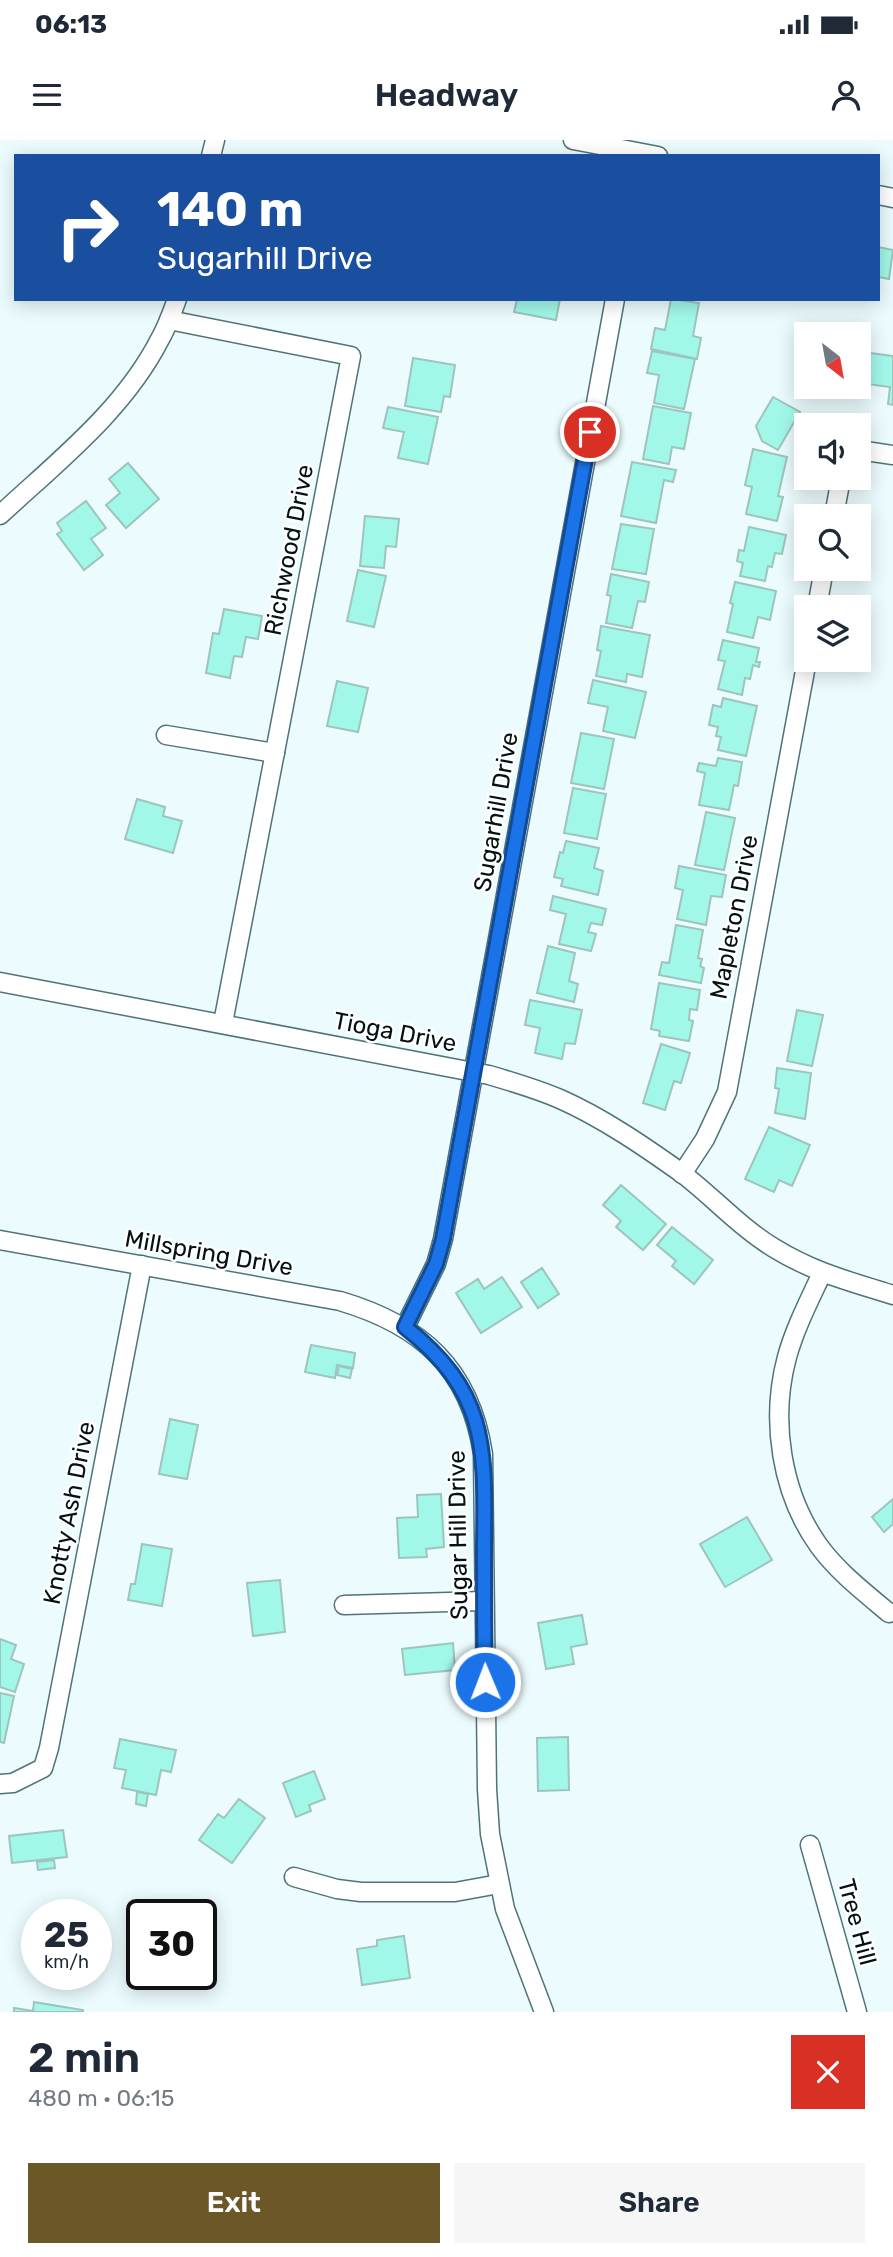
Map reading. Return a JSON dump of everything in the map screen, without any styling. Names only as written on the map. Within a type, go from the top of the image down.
[{"type":"street","points":[[573,140],[642,154]]},
{"type":"street","points":[[0,515],[84,437],[122,396],[160,340],[176,301]]},
{"type":"street","name":"Sugarhill Drive","points":[[405,1327],[436,1264],[615,301]]},
{"type":"street","name":"Richwood Drive","points":[[169,320],[351,356],[223,1023]]},
{"type":"street","points":[[871,452],[893,455]]},
{"type":"street","name":"Mapleton Drive","points":[[682,1174],[705,1139],[727,1092],[805,672]]},
{"type":"street","points":[[166,735],[275,753]]},
{"type":"street","name":"Tioga Drive","points":[[0,982],[473,1072],[534,1089],[563,1101],[617,1131],[682,1174],[749,1231],[774,1248],[822,1273],[893,1295]]},
{"type":"street","name":"Millspring Drive","points":[[0,1240],[340,1301],[366,1309],[405,1327]]},
{"type":"street","name":"Knotty Ash Drive","points":[[0,1784],[13,1783],[43,1768],[49,1748],[142,1265]]},
{"type":"street","points":[[822,1273],[794,1336],[782,1383],[781,1421],[786,1480],[806,1527],[821,1548],[845,1575],[888,1613]]},
{"type":"street","name":"Sugar Hill Drive","points":[[405,1327],[450,1370],[469,1402],[478,1427],[483,1454],[485,1493],[486,1790],[490,1834],[499,1884],[511,1928],[544,2012]]},
{"type":"street","points":[[344,1605],[484,1601]]},
{"type":"street","name":"Tree Hill","points":[[810,1845],[857,2012]]},
{"type":"street","points":[[294,1877],[337,1889],[361,1892],[455,1892],[499,1884]]},
{"type":"building","points":[[880,247],[893,250],[889,279],[880,277]]},
{"type":"building","points":[[517,301],[560,301],[556,320],[514,312]]},
{"type":"building","points":[[671,301],[699,303],[693,336],[701,338],[697,359],[651,349],[655,328],[665,330]]},
{"type":"building","points":[[652,351],[695,359],[684,409],[654,403],[659,375],[647,373]]},
{"type":"building","points":[[872,353],[893,356],[893,405],[888,404],[890,387],[872,385]]},
{"type":"building","points":[[413,358],[455,365],[450,397],[444,396],[441,412],[405,406]]},
{"type":"building","points":[[773,397],[800,412],[794,413],[794,422],[778,450],[762,441],[756,426]]},
{"type":"building","points":[[653,406],[691,413],[684,449],[672,447],[669,464],[643,459]]},
{"type":"building","points":[[388,407],[438,417],[428,464],[398,458],[404,432],[383,428]]},
{"type":"building","points":[[753,449],[787,457],[778,496],[783,497],[777,521],[746,514],[752,487],[745,485]]},
{"type":"building","points":[[632,462],[676,470],[673,482],[664,480],[656,523],[621,516]]},
{"type":"building","points":[[128,463],[159,499],[126,528],[106,505],[120,493],[109,479]]},
{"type":"building","points":[[86,501],[106,528],[91,539],[103,555],[84,570],[57,534],[62,531],[57,523]]},
{"type":"building","points":[[365,516],[399,519],[396,547],[386,546],[384,568],[360,566]]},
{"type":"building","points":[[621,524],[654,529],[646,574],[612,569]]},
{"type":"building","points":[[749,527],[786,535],[782,554],[775,553],[772,567],[768,566],[765,581],[740,576],[743,563],[737,561],[739,550],[744,551]]},
{"type":"building","points":[[358,570],[386,576],[374,627],[347,621]]},
{"type":"building","points":[[611,574],[649,582],[645,602],[638,601],[632,628],[606,623],[611,596],[607,595]]},
{"type":"building","points":[[735,582],[776,591],[770,620],[758,617],[753,638],[727,632]]},
{"type":"building","points":[[224,609],[262,616],[258,639],[246,637],[242,657],[234,656],[230,678],[206,673],[213,633],[219,634]]},
{"type":"building","points":[[601,626],[650,635],[642,677],[627,674],[626,682],[596,676],[601,651],[597,650]]},
{"type":"building","points":[[723,640],[759,648],[756,662],[760,662],[759,667],[753,665],[750,679],[745,678],[742,695],[718,689],[725,661],[718,660]]},
{"type":"building","points":[[593,680],[646,692],[635,738],[603,731],[608,707],[588,703]]},
{"type":"building","points":[[337,681],[368,688],[358,732],[327,726]]},
{"type":"building","points":[[723,698],[757,706],[746,756],[718,750],[721,737],[716,736],[718,727],[709,725],[713,705],[721,707]]},
{"type":"building","points":[[581,733],[614,739],[604,789],[571,783]]},
{"type":"building","points":[[718,758],[742,762],[738,786],[734,785],[729,810],[699,805],[705,773],[697,771],[699,763],[716,766]]},
{"type":"building","points":[[573,788],[606,794],[597,839],[564,833]]},
{"type":"building","points":[[137,799],[165,807],[163,816],[182,821],[173,853],[125,839]]},
{"type":"building","points":[[706,812],[735,818],[724,870],[695,865]]},
{"type":"building","points":[[566,841],[599,848],[594,868],[603,871],[598,895],[561,886],[563,879],[554,877],[560,852],[563,853]]},
{"type":"building","points":[[679,866],[726,875],[722,897],[711,896],[706,925],[677,919],[683,890],[675,888]]},
{"type":"building","points":[[553,896],[606,909],[602,925],[591,923],[588,932],[596,934],[591,951],[559,944],[566,914],[550,910]]},
{"type":"building","points":[[676,925],[703,930],[698,958],[702,959],[700,966],[704,968],[701,983],[659,975],[662,962],[669,963]]},
{"type":"building","points":[[548,946],[575,953],[569,981],[578,984],[574,1002],[537,993]]},
{"type":"building","points":[[659,983],[700,990],[697,1010],[690,1009],[689,1020],[693,1021],[689,1041],[659,1036],[660,1031],[651,1029]]},
{"type":"building","points":[[530,1000],[582,1010],[575,1044],[565,1043],[562,1059],[535,1053],[540,1028],[525,1025]]},
{"type":"building","points":[[797,1010],[823,1015],[812,1066],[787,1061]]},
{"type":"building","points":[[661,1044],[690,1053],[681,1083],[674,1081],[665,1110],[643,1103]]},
{"type":"building","points":[[777,1068],[811,1073],[805,1119],[775,1113],[779,1089],[775,1088]]},
{"type":"building","points":[[769,1127],[810,1145],[792,1186],[779,1180],[774,1192],[745,1179]]},
{"type":"building","points":[[621,1185],[666,1224],[643,1250],[616,1227],[621,1221],[603,1205]]},
{"type":"building","points":[[672,1227],[713,1260],[694,1284],[672,1266],[676,1261],[657,1245]]},
{"type":"building","points":[[542,1268],[559,1294],[538,1308],[521,1282]]},
{"type":"building","points":[[502,1277],[522,1307],[481,1333],[456,1293],[478,1279],[484,1289]]},
{"type":"building","points":[[311,1345],[355,1353],[353,1368],[337,1365],[335,1378],[305,1372]]},
{"type":"building","points":[[339,1366],[352,1369],[350,1378],[337,1375]]},
{"type":"building","points":[[170,1419],[198,1425],[187,1479],[159,1474]]},
{"type":"building","points":[[441,1494],[444,1547],[426,1549],[427,1557],[399,1558],[397,1518],[418,1517],[417,1495]]},
{"type":"building","points":[[893,1499],[893,1524],[884,1532],[872,1517]]},
{"type":"building","points":[[747,1517],[772,1560],[725,1587],[700,1544]]},
{"type":"building","points":[[142,1544],[172,1549],[162,1606],[128,1600],[131,1584],[135,1584]]},
{"type":"building","points":[[280,1580],[285,1632],[253,1636],[247,1583]]},
{"type":"building","points":[[582,1615],[587,1644],[571,1647],[574,1664],[546,1669],[538,1623]]},
{"type":"building","points":[[0,1639],[16,1645],[11,1659],[24,1664],[15,1692],[0,1687]]},
{"type":"building","points":[[453,1643],[455,1670],[405,1675],[402,1649]]},
{"type":"building","points":[[0,1693],[14,1696],[4,1743],[0,1742]]},
{"type":"building","points":[[568,1737],[569,1790],[538,1791],[537,1738]]},
{"type":"building","points":[[120,1739],[176,1750],[171,1772],[161,1770],[156,1795],[122,1788],[126,1770],[114,1768]]},
{"type":"building","points":[[314,1771],[325,1799],[309,1805],[311,1811],[296,1817],[283,1783]]},
{"type":"building","points":[[137,1792],[148,1794],[146,1806],[136,1804]]},
{"type":"building","points":[[239,1799],[265,1818],[232,1863],[199,1840],[218,1814],[224,1818]]},
{"type":"building","points":[[63,1830],[67,1857],[12,1863],[9,1836]]},
{"type":"building","points":[[54,1860],[55,1868],[38,1870],[37,1862]]},
{"type":"building","points":[[404,1936],[410,1978],[362,1985],[357,1949],[377,1946],[377,1940]]},
{"type":"building","points":[[34,2002],[83,2012],[14,2012],[14,2008],[33,2011]]},
{"type":"route","points":[[485,1682],[485,1493],[481,1436],[469,1402],[450,1370],[425,1342],[405,1327],[425,1290],[443,1239],[590,432]]}]
